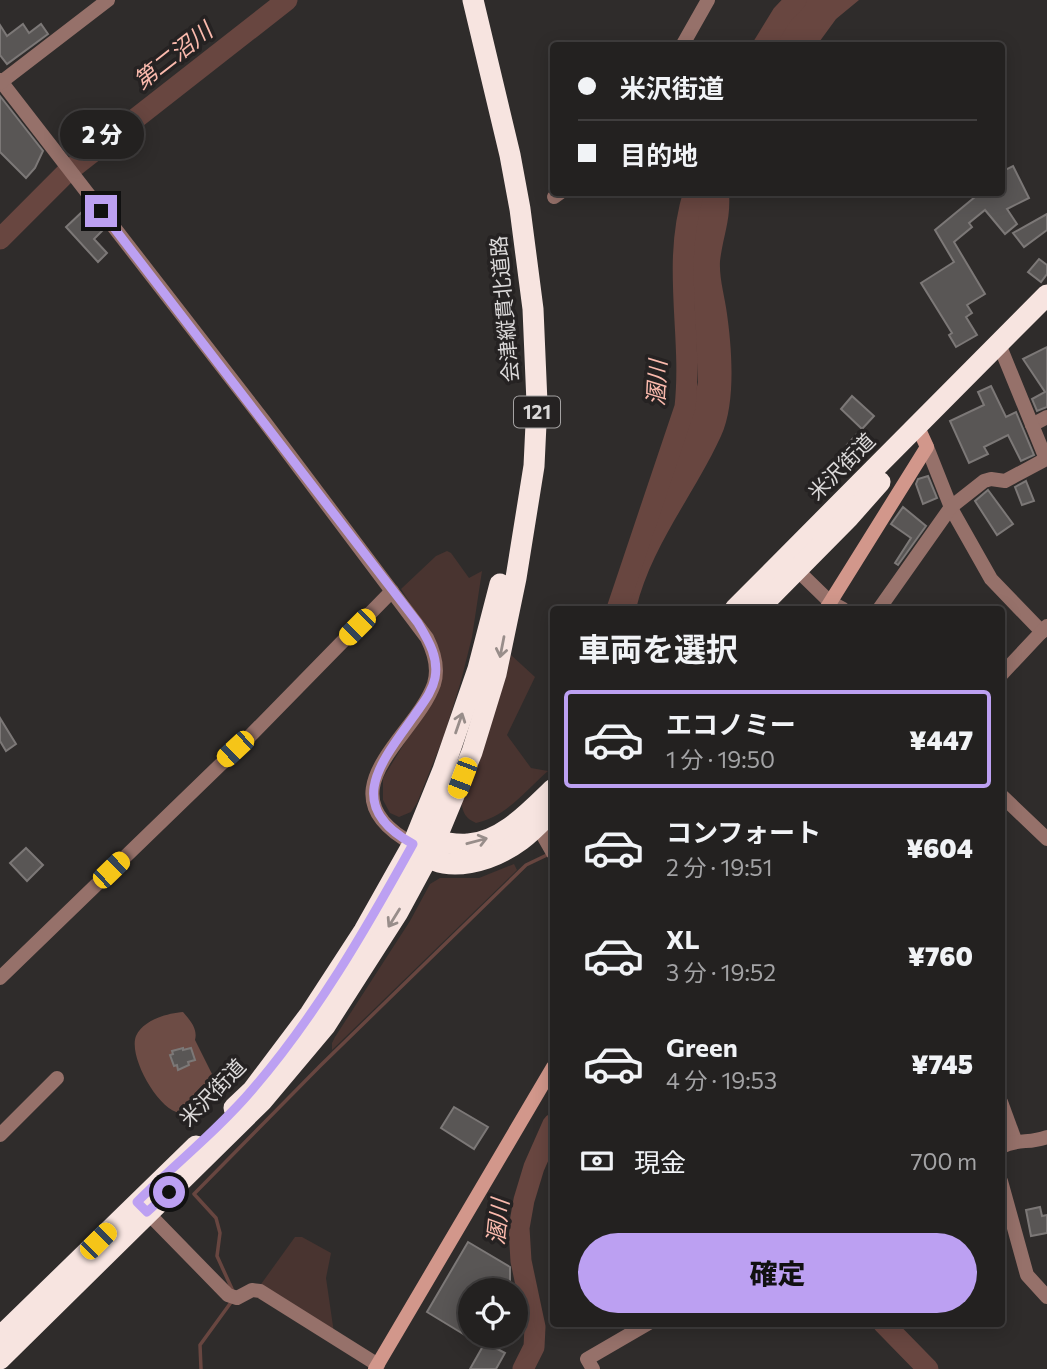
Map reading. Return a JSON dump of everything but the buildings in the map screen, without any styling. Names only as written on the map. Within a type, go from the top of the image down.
[{"type":"highway","name":"会津縦貫北道路","points":[[425,847],[426,810],[478,669],[496,601],[511,525],[522,436],[522,310],[512,211],[463,0]]},
{"type":"highway","name":"会津縦貫北道路","points":[[425,847],[447,817],[472,751],[496,674],[529,498],[536,437],[535,342],[524,236],[510,155],[473,0]]},
{"type":"highway","name":"米沢街道","points":[[739,606],[791,565],[922,435],[983,360],[1045,302]]},
{"type":"highway","name":"米沢街道","points":[[760,606],[791,565]]},
{"type":"highway","points":[[425,847],[476,843],[541,816],[550,796]]},
{"type":"highway","name":"米沢街道","points":[[0,1359],[252,1091],[425,847]]},
{"type":"highway","name":"米沢街道","points":[[0,1337],[142,1207]]},
{"type":"street","points":[[108,0],[0,82],[427,638],[433,651],[436,670],[433,685],[427,698],[381,763],[374,785],[376,807],[385,823],[392,831],[425,847]]},
{"type":"street","points":[[684,42],[708,0]]},
{"type":"street","points":[[881,606],[951,507],[984,481],[1005,481],[1046,459],[999,344]]},
{"type":"street","points":[[1032,425],[1047,417]]},
{"type":"street","points":[[922,435],[951,507],[991,579],[1044,629],[1005,671]]},
{"type":"street","points":[[791,565],[833,606],[922,435]]},
{"type":"street","points":[[0,978],[250,736],[392,591]]},
{"type":"street","points":[[1005,799],[1047,839]]},
{"type":"street","points":[[541,816],[550,844]]},
{"type":"street","points":[[142,1207],[228,1295],[237,1298],[252,1290],[260,1292],[377,1367],[550,1072]]},
{"type":"street","points":[[0,1135],[57,1078]]},
{"type":"street","points":[[1005,1114],[1014,1140]]},
{"type":"street","points":[[1005,1145],[1014,1140],[1034,1143],[1047,1138]]},
{"type":"street","points":[[1005,1195],[1027,1275],[1047,1297]]},
{"type":"street","points":[[593,1369],[587,1359],[642,1327]]},
{"type":"shaded area","points":[[806,0],[859,0],[836,19],[819,42],[774,42],[780,30]]},
{"type":"shaded area","points":[[699,196],[729,196],[729,212],[720,261],[732,376],[726,423],[710,458],[662,542],[637,606],[615,606],[638,541],[664,491],[691,413],[698,382],[691,245],[693,218]]},
{"type":"shaded area","points":[[447,551],[469,578],[482,571],[472,637],[444,736],[417,803],[411,812],[399,817],[390,813],[383,800],[383,778],[431,700],[437,646],[401,589],[436,556]]},
{"type":"shaded area","points":[[511,655],[535,677],[507,735],[531,768],[548,771],[506,809],[476,823],[465,815],[461,801],[506,677]]},
{"type":"shaded area","points":[[514,864],[517,870],[332,1050],[335,1037],[410,921],[430,884],[440,878],[479,878]]},
{"type":"shaded area","points":[[183,1012],[193,1025],[195,1040],[214,1078],[215,1099],[189,1113],[171,1110],[154,1093],[136,1056],[135,1045],[136,1036],[144,1026],[163,1016]]},
{"type":"shaded area","points":[[295,1237],[302,1237],[331,1253],[326,1278],[334,1333],[259,1287]]},
{"type":"waterway","name":"第二沼川","points":[[0,239],[66,173],[287,0]]},
{"type":"waterway","name":"溷川","points":[[765,42],[782,15],[796,0]]},
{"type":"waterway","name":"溷川","points":[[618,606],[685,407],[687,353],[684,246],[693,196]]},
{"type":"waterway","points":[[232,1293],[217,1256],[220,1233],[216,1218],[194,1194],[320,1066],[526,865],[549,854]]},
{"type":"waterway","name":"溷川","points":[[523,1369],[534,1347],[535,1327],[521,1261],[519,1228],[534,1167],[550,1131]]},
{"type":"waterway","points":[[201,1369],[200,1345],[232,1301]]},
{"type":"waterway","points":[[887,1327],[928,1369]]},
{"type":"route","points":[[101,211],[418,623],[433,651],[436,670],[427,698],[381,763],[374,785],[374,801],[380,816],[392,831],[413,844],[364,931],[310,1014],[252,1091],[137,1202],[147,1212],[169,1192]]}]
